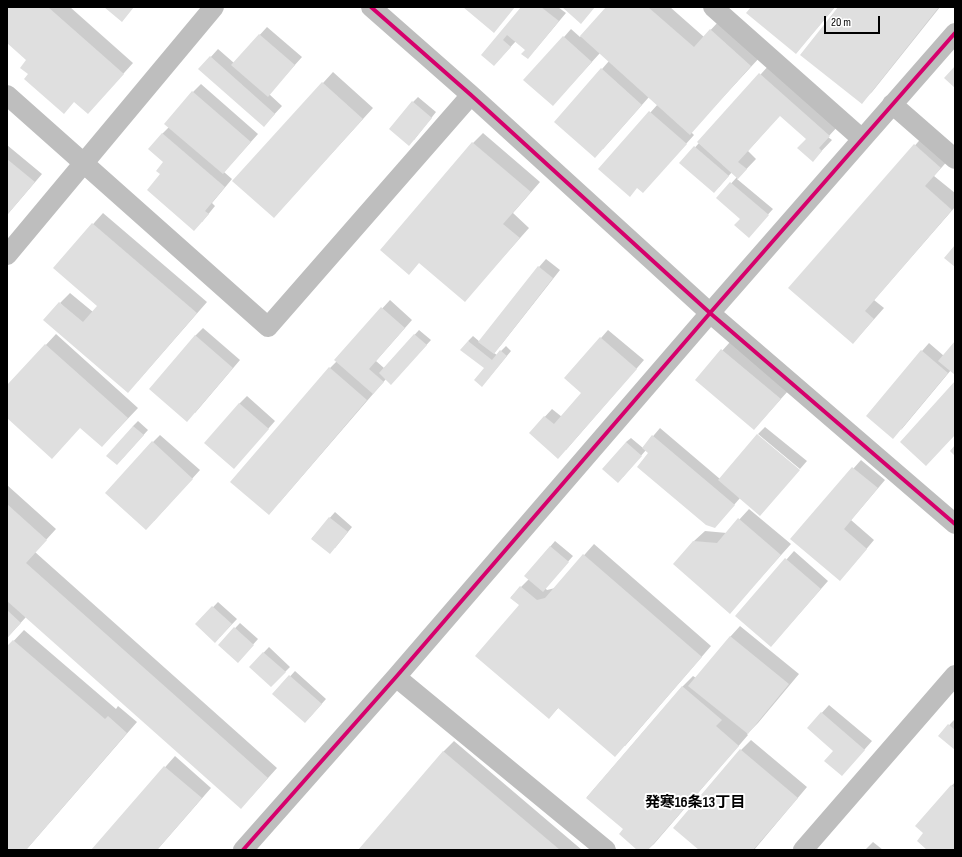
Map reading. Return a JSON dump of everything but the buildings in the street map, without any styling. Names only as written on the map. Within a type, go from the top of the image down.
[{"type":"street","points":[[7,255],[214,7]]},
{"type":"street","points":[[371,7],[471,95],[710,313],[955,524]]},
{"type":"street","points":[[713,7],[862,139]]},
{"type":"street","points":[[243,850],[396,677],[710,313],[955,33]]},
{"type":"street","points":[[7,95],[268,327],[471,95]]},
{"type":"street","points":[[892,104],[955,159]]},
{"type":"street","points":[[804,850],[955,675]]},
{"type":"street","points":[[396,677],[606,850]]},
{"type":"cycle path","points":[[371,7],[471,95],[710,313],[955,524]]},
{"type":"cycle path","points":[[243,850],[396,677],[710,313],[955,33]]},
{"type":"district","name":"発寒16条13丁目","points":[[695,803]]}]
